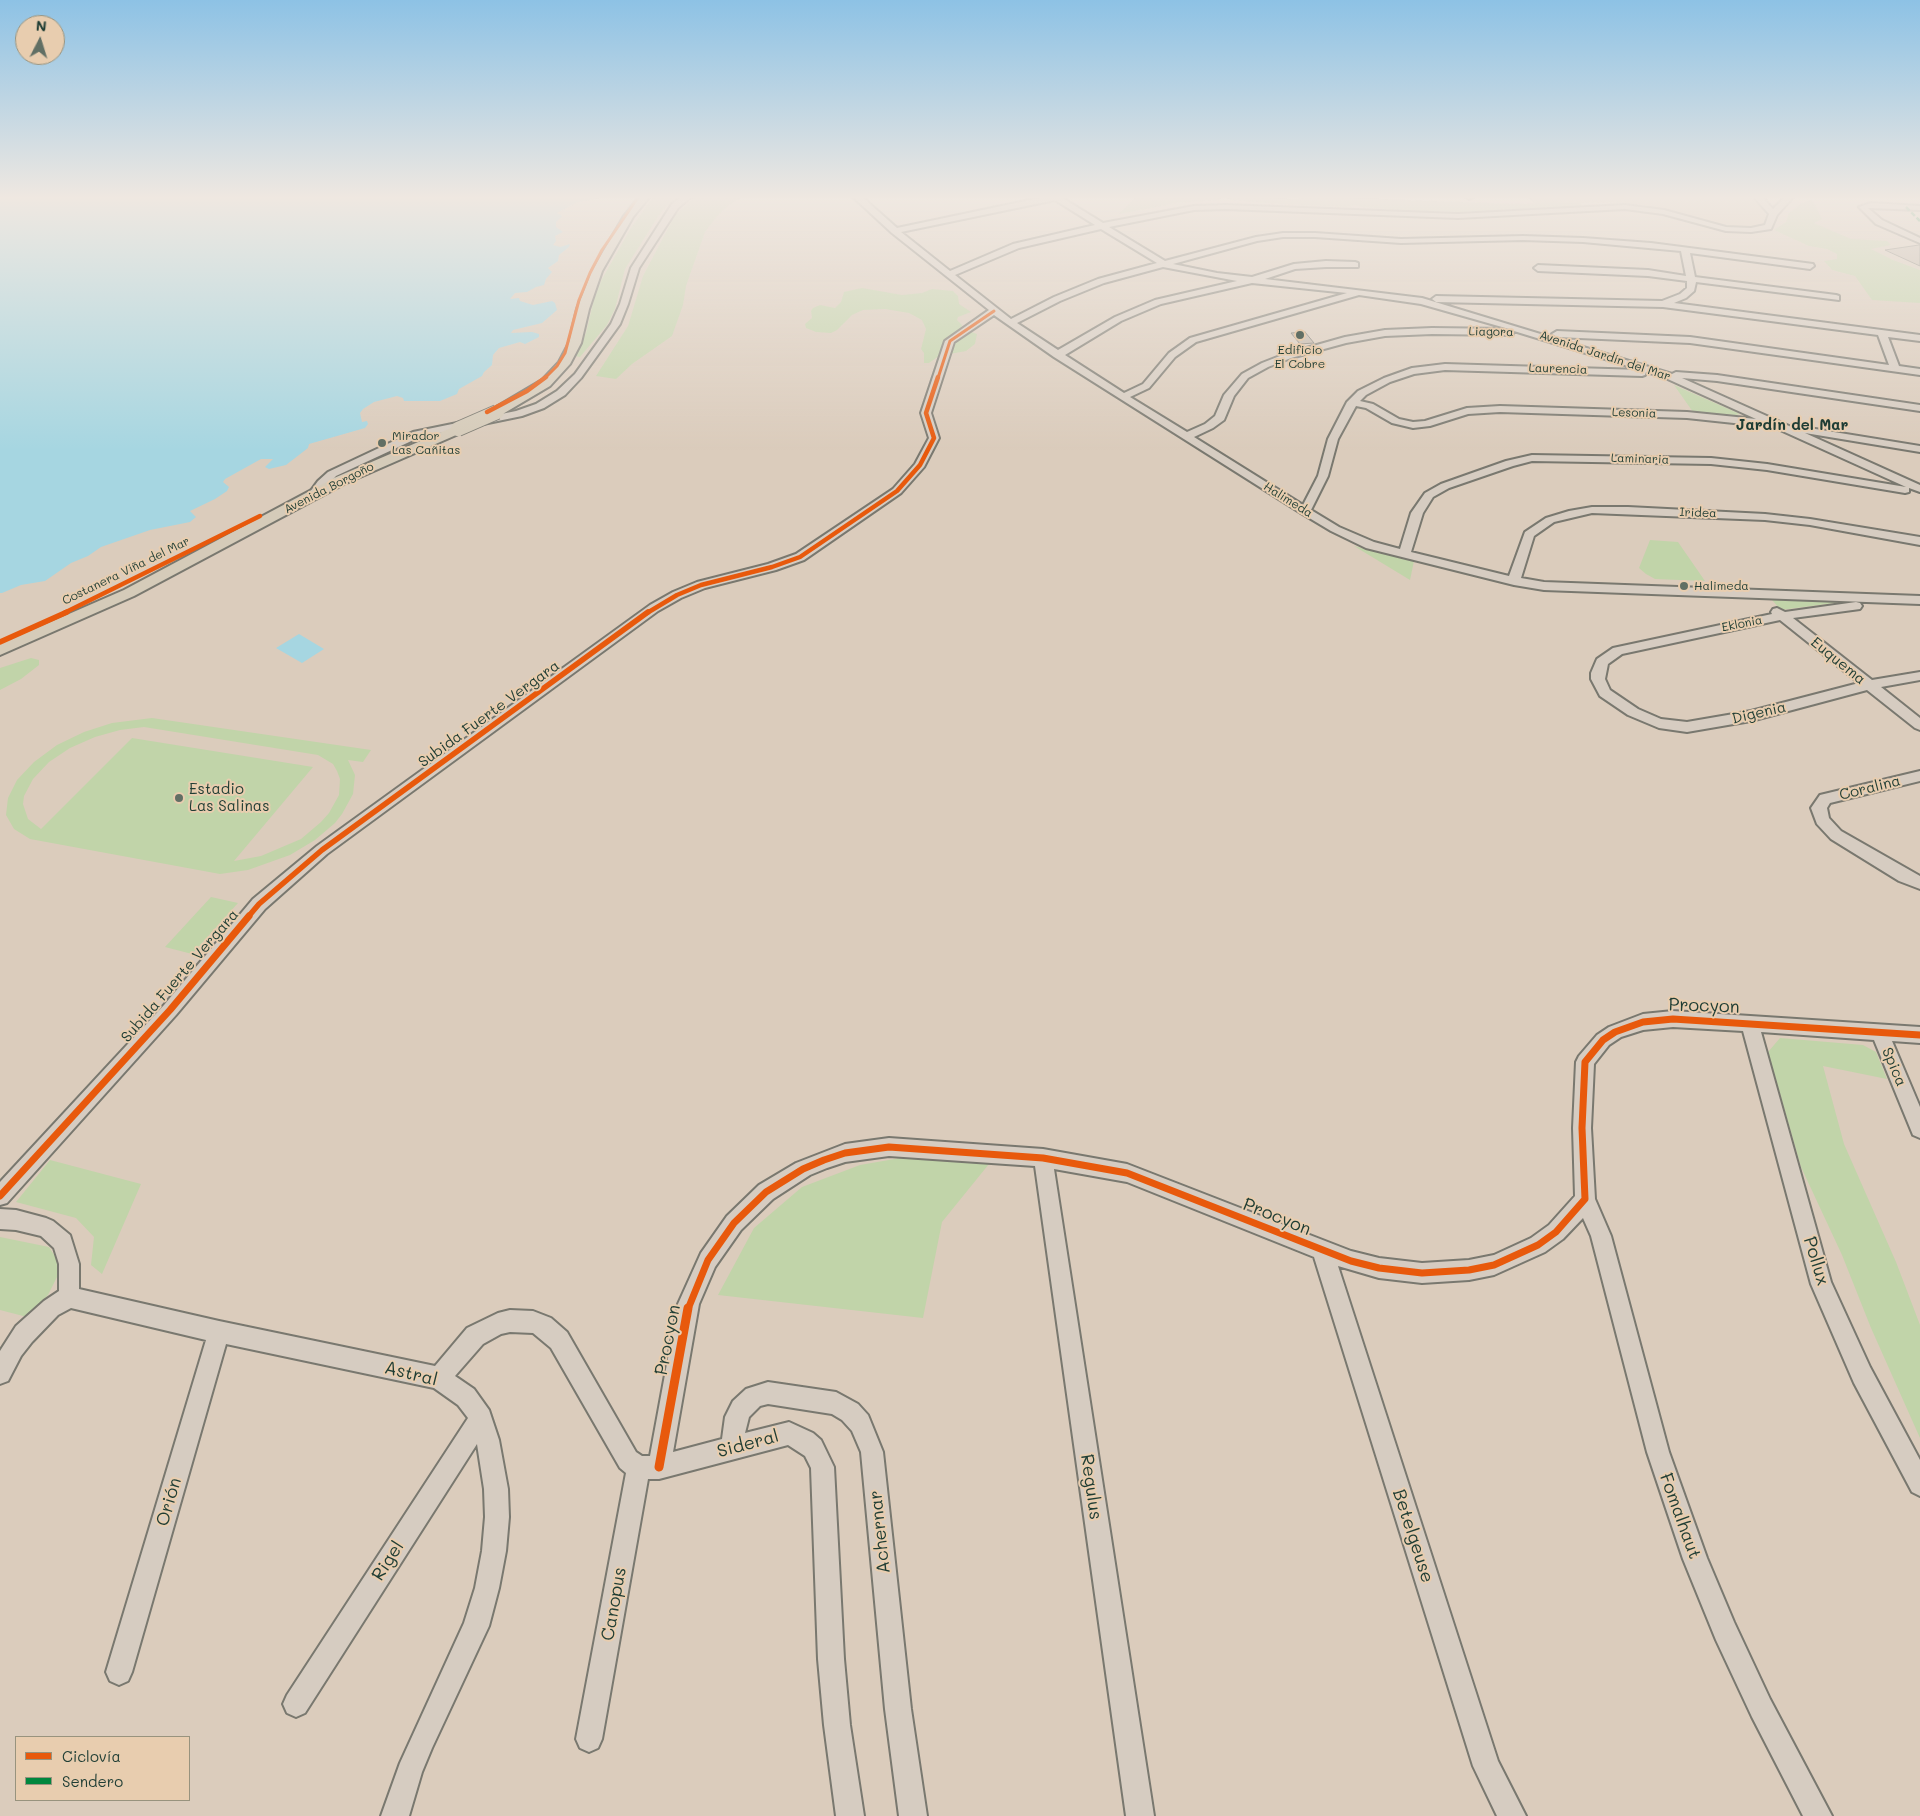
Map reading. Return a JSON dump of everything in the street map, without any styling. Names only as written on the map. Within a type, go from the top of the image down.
[{"type":"main road","name":"Avenida Borgoño","points":[[0,650],[112,601],[316,492],[497,412],[546,384],[569,357],[575,343],[586,296],[592,281]]},
{"type":"main road","points":[[546,384],[553,387],[568,387]]},
{"type":"street","points":[[316,492],[332,474],[398,442],[428,431],[525,412],[551,400],[568,387],[578,376],[618,317],[631,281]]},
{"type":"street","name":"Halimeda","points":[[956,281],[1010,323],[1057,355],[1305,511],[1352,538],[1404,555],[1514,581],[1544,586],[1920,600]]},
{"type":"street","points":[[1010,323],[1085,286],[1105,281]]},
{"type":"street","points":[[1057,355],[1112,322],[1144,307],[1188,294],[1249,281]]},
{"type":"street","name":"Avenida Jardín del Mar","points":[[1259,281],[1360,292],[1438,305],[1664,374],[1920,491]]},
{"type":"street","points":[[1662,304],[1688,292],[1691,281]]},
{"type":"street","points":[[1711,281],[1836,298]]},
{"type":"street","points":[[1123,397],[1146,386],[1172,355],[1193,340],[1360,292]]},
{"type":"street","points":[[1414,300],[1453,299],[1662,304],[1920,338]]},
{"type":"street","name":"Subida Fuerte Vergara","points":[[0,1196],[170,1010],[259,904],[322,850],[654,608],[677,595],[701,585],[772,567],[800,557],[897,491],[920,465],[934,438],[926,413],[950,341],[994,311]]},
{"type":"street","name":"Liagora","points":[[1187,436],[1210,426],[1220,418],[1229,394],[1245,376],[1265,365],[1288,356],[1345,340],[1400,332],[1531,333],[1690,340],[1920,372]]},
{"type":"street","points":[[1882,333],[1895,368]]},
{"type":"street","name":"Laurencia","points":[[1305,511],[1323,476],[1333,439],[1352,402],[1367,389],[1380,382],[1412,371],[1428,368],[1454,367],[1664,374],[1717,378],[1920,408]]},
{"type":"street","points":[[428,441],[517,420],[537,413],[567,395],[574,388],[578,376]]},
{"type":"street","name":"Lesonia","points":[[1352,402],[1366,405],[1400,423],[1414,425],[1426,424],[1467,411],[1500,409],[1687,415],[1779,426],[1920,449]]},
{"type":"street","name":"Laminaria","points":[[1404,555],[1417,513],[1429,495],[1445,486],[1476,474],[1532,458],[1711,461],[1767,466],[1920,491]]},
{"type":"street","name":"Iridea","points":[[1514,581],[1529,534],[1550,520],[1592,510],[1637,510],[1765,517],[1810,522],[1920,541]]},
{"type":"street","name":"Euquema","points":[[1757,594],[1920,725]]},
{"type":"street","name":"Eklonia","points":[[1605,692],[1598,679],[1599,667],[1606,658],[1618,651],[1782,616],[1818,610],[1920,600]]},
{"type":"street","name":"Digenia","points":[[1605,692],[1633,712],[1650,720],[1669,726],[1687,727],[1751,716],[1869,685],[1920,676]]},
{"type":"street","name":"Coralina","points":[[1920,776],[1825,799],[1819,808],[1822,820],[1836,835],[1905,878],[1920,883]]},
{"type":"street","name":"Procyon","points":[[649,1468],[689,1304],[698,1282],[720,1241],[734,1223],[766,1192],[810,1166],[845,1153],[867,1149],[912,1148],[1043,1158],[1127,1173],[1323,1252],[1351,1261],[1400,1271],[1442,1273],[1494,1265],[1517,1256],[1538,1245],[1567,1221],[1585,1199],[1582,1128],[1585,1062],[1593,1050],[1615,1032],[1643,1022],[1674,1019],[1920,1035]]},
{"type":"street","name":"Pollux","points":[[1750,1023],[1789,1172],[1822,1284],[1862,1376],[1920,1484]]},
{"type":"street","name":"Spica","points":[[1880,1033],[1920,1129]]},
{"type":"street","name":"Regulus","points":[[1043,1158],[1140,1816]]},
{"type":"street","name":"Fomalhaut","points":[[1585,1199],[1601,1236],[1658,1452],[1695,1559],[1725,1631],[1761,1708],[1818,1816]]},
{"type":"street","points":[[0,1219],[16,1220],[46,1228],[63,1242],[69,1264],[69,1297],[44,1314],[24,1334],[13,1348],[0,1373]]},
{"type":"street","name":"Betelgeuse","points":[[1323,1252],[1486,1766],[1512,1816]]},
{"type":"street","name":"Astral","points":[[69,1297],[219,1332],[440,1378],[466,1397],[481,1418],[490,1448],[496,1489],[497,1516],[494,1551],[487,1588],[476,1626],[420,1747],[395,1816]]},
{"type":"street","points":[[440,1378],[475,1336],[487,1329],[510,1321],[533,1322],[543,1326],[559,1340],[628,1460],[649,1468]]},
{"type":"street","name":"Orión","points":[[120,1672],[219,1332]]},
{"type":"street","name":"Achernar","points":[[732,1448],[736,1417],[740,1409],[754,1397],[768,1393],[836,1403],[850,1412],[860,1423],[867,1437],[872,1452],[899,1718],[913,1816]]},
{"type":"street","name":"Rigel","points":[[296,1704],[481,1418]]},
{"type":"street","name":"Sideral","points":[[649,1468],[789,1433],[805,1440],[813,1448],[822,1467],[831,1659],[837,1725],[850,1816]]},
{"type":"street","name":"Canopus","points":[[589,1739],[649,1468]]},
{"type":"green space","points":[[601,281],[622,281],[615,309],[607,325],[580,357],[575,356],[586,333],[594,299]]},
{"type":"green space","points":[[642,281],[688,281],[683,305],[672,336],[632,364],[616,379],[596,376],[628,326]]},
{"type":"green space","points":[[1858,281],[1920,281],[1920,303],[1872,300]]},
{"type":"green space","points":[[862,288],[902,295],[922,293],[932,289],[953,291],[958,296],[959,304],[971,312],[958,317],[957,320],[962,325],[961,328],[977,334],[975,344],[966,351],[939,356],[929,363],[924,363],[924,353],[921,349],[926,329],[922,320],[909,313],[885,309],[863,310],[852,315],[837,330],[831,333],[816,332],[806,328],[805,324],[812,318],[811,311],[813,308],[820,305],[835,308],[841,302],[844,292]]},
{"type":"green space","points":[[1674,385],[1740,414],[1693,412]]},
{"type":"green space","points":[[1650,540],[1678,542],[1705,581],[1655,579],[1646,574],[1639,568]]},
{"type":"green space","points":[[1354,546],[1414,561],[1410,580]]},
{"type":"green space","points":[[1771,599],[1850,601],[1781,610]]},
{"type":"green space","points":[[31,658],[39,660],[39,665],[21,679],[0,690],[0,668]]},
{"type":"green space","name":"Estadio Las Salinas","points":[[152,718],[371,750],[363,762],[348,760],[355,775],[353,794],[335,823],[315,840],[290,855],[248,870],[220,874],[30,839],[14,829],[6,815],[8,798],[17,780],[34,762],[57,745],[84,732],[112,723]],"holes":[[[144,727],[318,755],[333,764],[340,779],[339,795],[329,813],[301,839],[261,856],[234,861],[313,767],[132,738],[41,829],[28,819],[23,804],[24,796],[33,779],[49,762],[70,748],[95,737],[120,730]]]},
{"type":"green space","points":[[211,897],[238,903],[192,954],[165,947]]},
{"type":"green space","points":[[1780,1038],[1863,1045],[1876,1052],[1887,1079],[1823,1066],[1844,1144],[1896,1262],[1920,1325],[1920,1438],[1871,1328],[1842,1255],[1801,1167],[1768,1052]]},
{"type":"green space","points":[[906,1157],[989,1164],[942,1222],[923,1318],[718,1295],[754,1228],[802,1187],[860,1165]]},
{"type":"green space","points":[[50,1160],[141,1184],[102,1274],[91,1265],[94,1237],[76,1218],[16,1202]]},
{"type":"green space","points":[[0,1237],[49,1247],[62,1267],[48,1295],[27,1317],[0,1310]]},
{"type":"water","points":[[0,281],[545,281],[544,285],[527,292],[515,293],[510,299],[519,298],[520,301],[533,305],[552,301],[555,303],[557,310],[542,323],[513,330],[511,333],[532,332],[539,334],[539,337],[525,344],[520,342],[499,348],[493,355],[492,365],[482,376],[459,389],[457,394],[440,401],[404,401],[403,398],[397,396],[374,402],[360,413],[362,422],[367,421],[368,424],[365,428],[309,444],[308,448],[286,465],[269,469],[265,467],[273,459],[261,459],[225,479],[223,482],[229,487],[227,491],[190,511],[196,517],[190,522],[150,530],[101,547],[88,556],[71,563],[45,581],[21,585],[0,593]]},
{"type":"water","points":[[299,634],[324,649],[302,663],[276,648]]},
{"type":"building","name":"Edificio El Cobre","points":[[1305,332],[1314,343],[1300,344],[1291,333]]},
{"type":"cycle path","points":[[487,412],[527,391],[544,379],[557,366],[565,353],[579,300],[587,281]]},
{"type":"cycle path","points":[[0,1196],[170,1010],[259,904],[322,850],[654,608],[677,595],[701,585],[772,567],[800,557],[897,491],[920,465],[934,438],[926,413],[950,341],[994,311]]},
{"type":"cycle path","name":"Costanera Viña del Mar","points":[[0,642],[92,601],[260,516]]},
{"type":"cycle path","points":[[659,1467],[689,1304],[708,1260],[734,1223],[766,1192],[803,1169],[824,1160],[845,1153],[889,1147],[1043,1158],[1127,1173],[1351,1261],[1379,1268],[1422,1273],[1469,1270],[1494,1265],[1538,1245],[1556,1232],[1585,1199],[1582,1128],[1585,1062],[1603,1040],[1615,1032],[1643,1022],[1673,1019],[1920,1035]]},
{"type":"place","name":"Edificio El Cobre","points":[[1300,335]]},
{"type":"place","name":"Mirador Las Cañitas","points":[[382,443]]},
{"type":"place","name":"Halimeda","points":[[1684,586]]},
{"type":"place","name":"Estadio Las Salinas","points":[[179,798]]},
{"type":"district","name":"Jardín del Mar","points":[[1792,425]]}]
